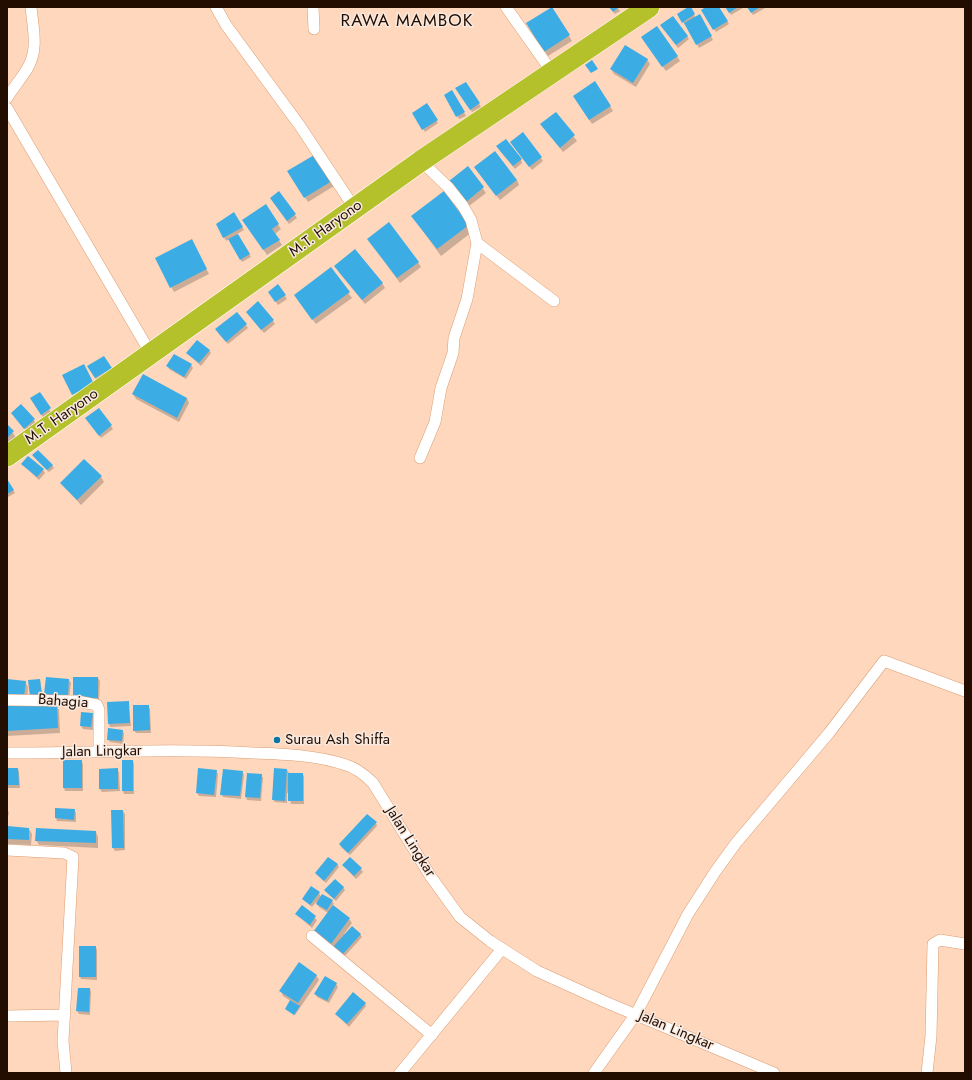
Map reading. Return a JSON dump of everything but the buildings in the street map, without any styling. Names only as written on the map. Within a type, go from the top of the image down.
[{"type":"highway","name":"M.T. Haryono","points":[[7,456],[422,161],[648,7]]},
{"type":"street","points":[[7,98],[32,59],[35,44],[31,7]]},
{"type":"street","points":[[216,7],[226,25],[300,126],[355,209]]},
{"type":"street","points":[[312,7],[314,29]]},
{"type":"street","points":[[506,7],[552,72]]},
{"type":"street","points":[[7,108],[151,354]]},
{"type":"street","points":[[420,458],[435,422],[441,388],[453,353],[454,338],[467,299],[477,243],[471,220],[463,206],[448,187],[422,161]]},
{"type":"street","points":[[477,243],[554,301]]},
{"type":"street","points":[[594,1073],[636,1014],[688,914],[715,872],[736,843],[829,734],[884,661],[965,691]]},
{"type":"street","name":"Bahagia","points":[[7,700],[77,701],[97,705],[99,710],[99,751]]},
{"type":"street","name":"Jalan Lingkar","points":[[7,753],[204,750],[285,754],[326,760],[347,765],[361,772],[373,783],[431,877],[460,917],[502,948],[537,971],[774,1073]]},
{"type":"street","points":[[7,850],[64,853],[73,857],[63,1041],[66,1073]]},
{"type":"street","points":[[312,936],[432,1035]]},
{"type":"street","points":[[927,1073],[931,1036],[933,944],[940,940],[965,944]]},
{"type":"street","points":[[400,1073],[502,948]]},
{"type":"street","points":[[7,1016],[65,1015]]},
{"type":"place","name":"Surau Ash Shiffa","points":[[277,740]]},
{"type":"district","name":"RAWA MAMBOK","points":[[407,22]]}]
